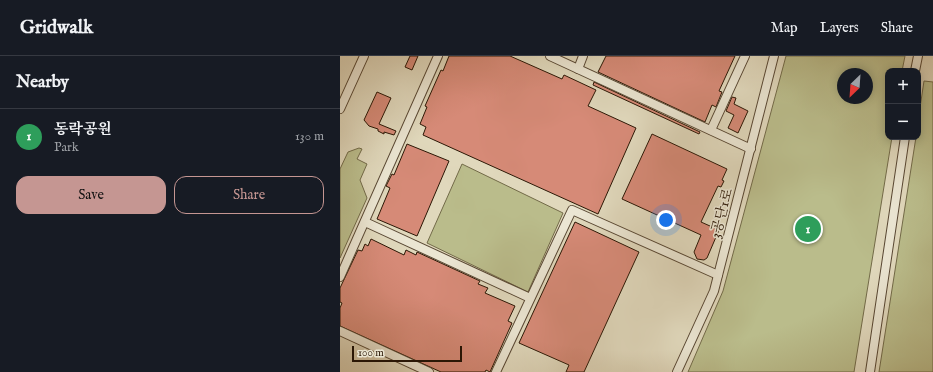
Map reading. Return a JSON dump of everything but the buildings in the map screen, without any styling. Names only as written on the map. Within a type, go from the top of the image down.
[{"type":"street","points":[[340,109],[364,56]]},
{"type":"street","points":[[340,277],[438,56]]},
{"type":"street","points":[[550,56],[751,149]]},
{"type":"street","points":[[578,69],[584,56]]},
{"type":"street","points":[[711,130],[745,56]]},
{"type":"street","name":"3공단1로","points":[[677,372],[714,291],[774,56]]},
{"type":"street","points":[[916,68],[918,56]]},
{"type":"street","points":[[870,372],[905,140]]},
{"type":"street","points":[[496,372],[572,210],[718,275]]},
{"type":"street","points":[[365,222],[530,298]]},
{"type":"street","points":[[340,331],[429,372]]},
{"type":"green space","points":[[786,56],[905,56],[903,68],[885,68],[885,140],[892,140],[854,372],[688,372],[723,291]]},
{"type":"green space","points":[[924,81],[933,82],[933,372],[879,372],[916,140],[921,140],[921,101]]},
{"type":"green space","points":[[359,148],[362,149],[357,159],[367,164],[360,180],[367,198],[340,258],[340,169],[348,152]]},
{"type":"green space","points":[[462,164],[563,213],[528,292],[427,243]]},
{"type":"place","name":"동락공원","points":[[808,229]]}]
